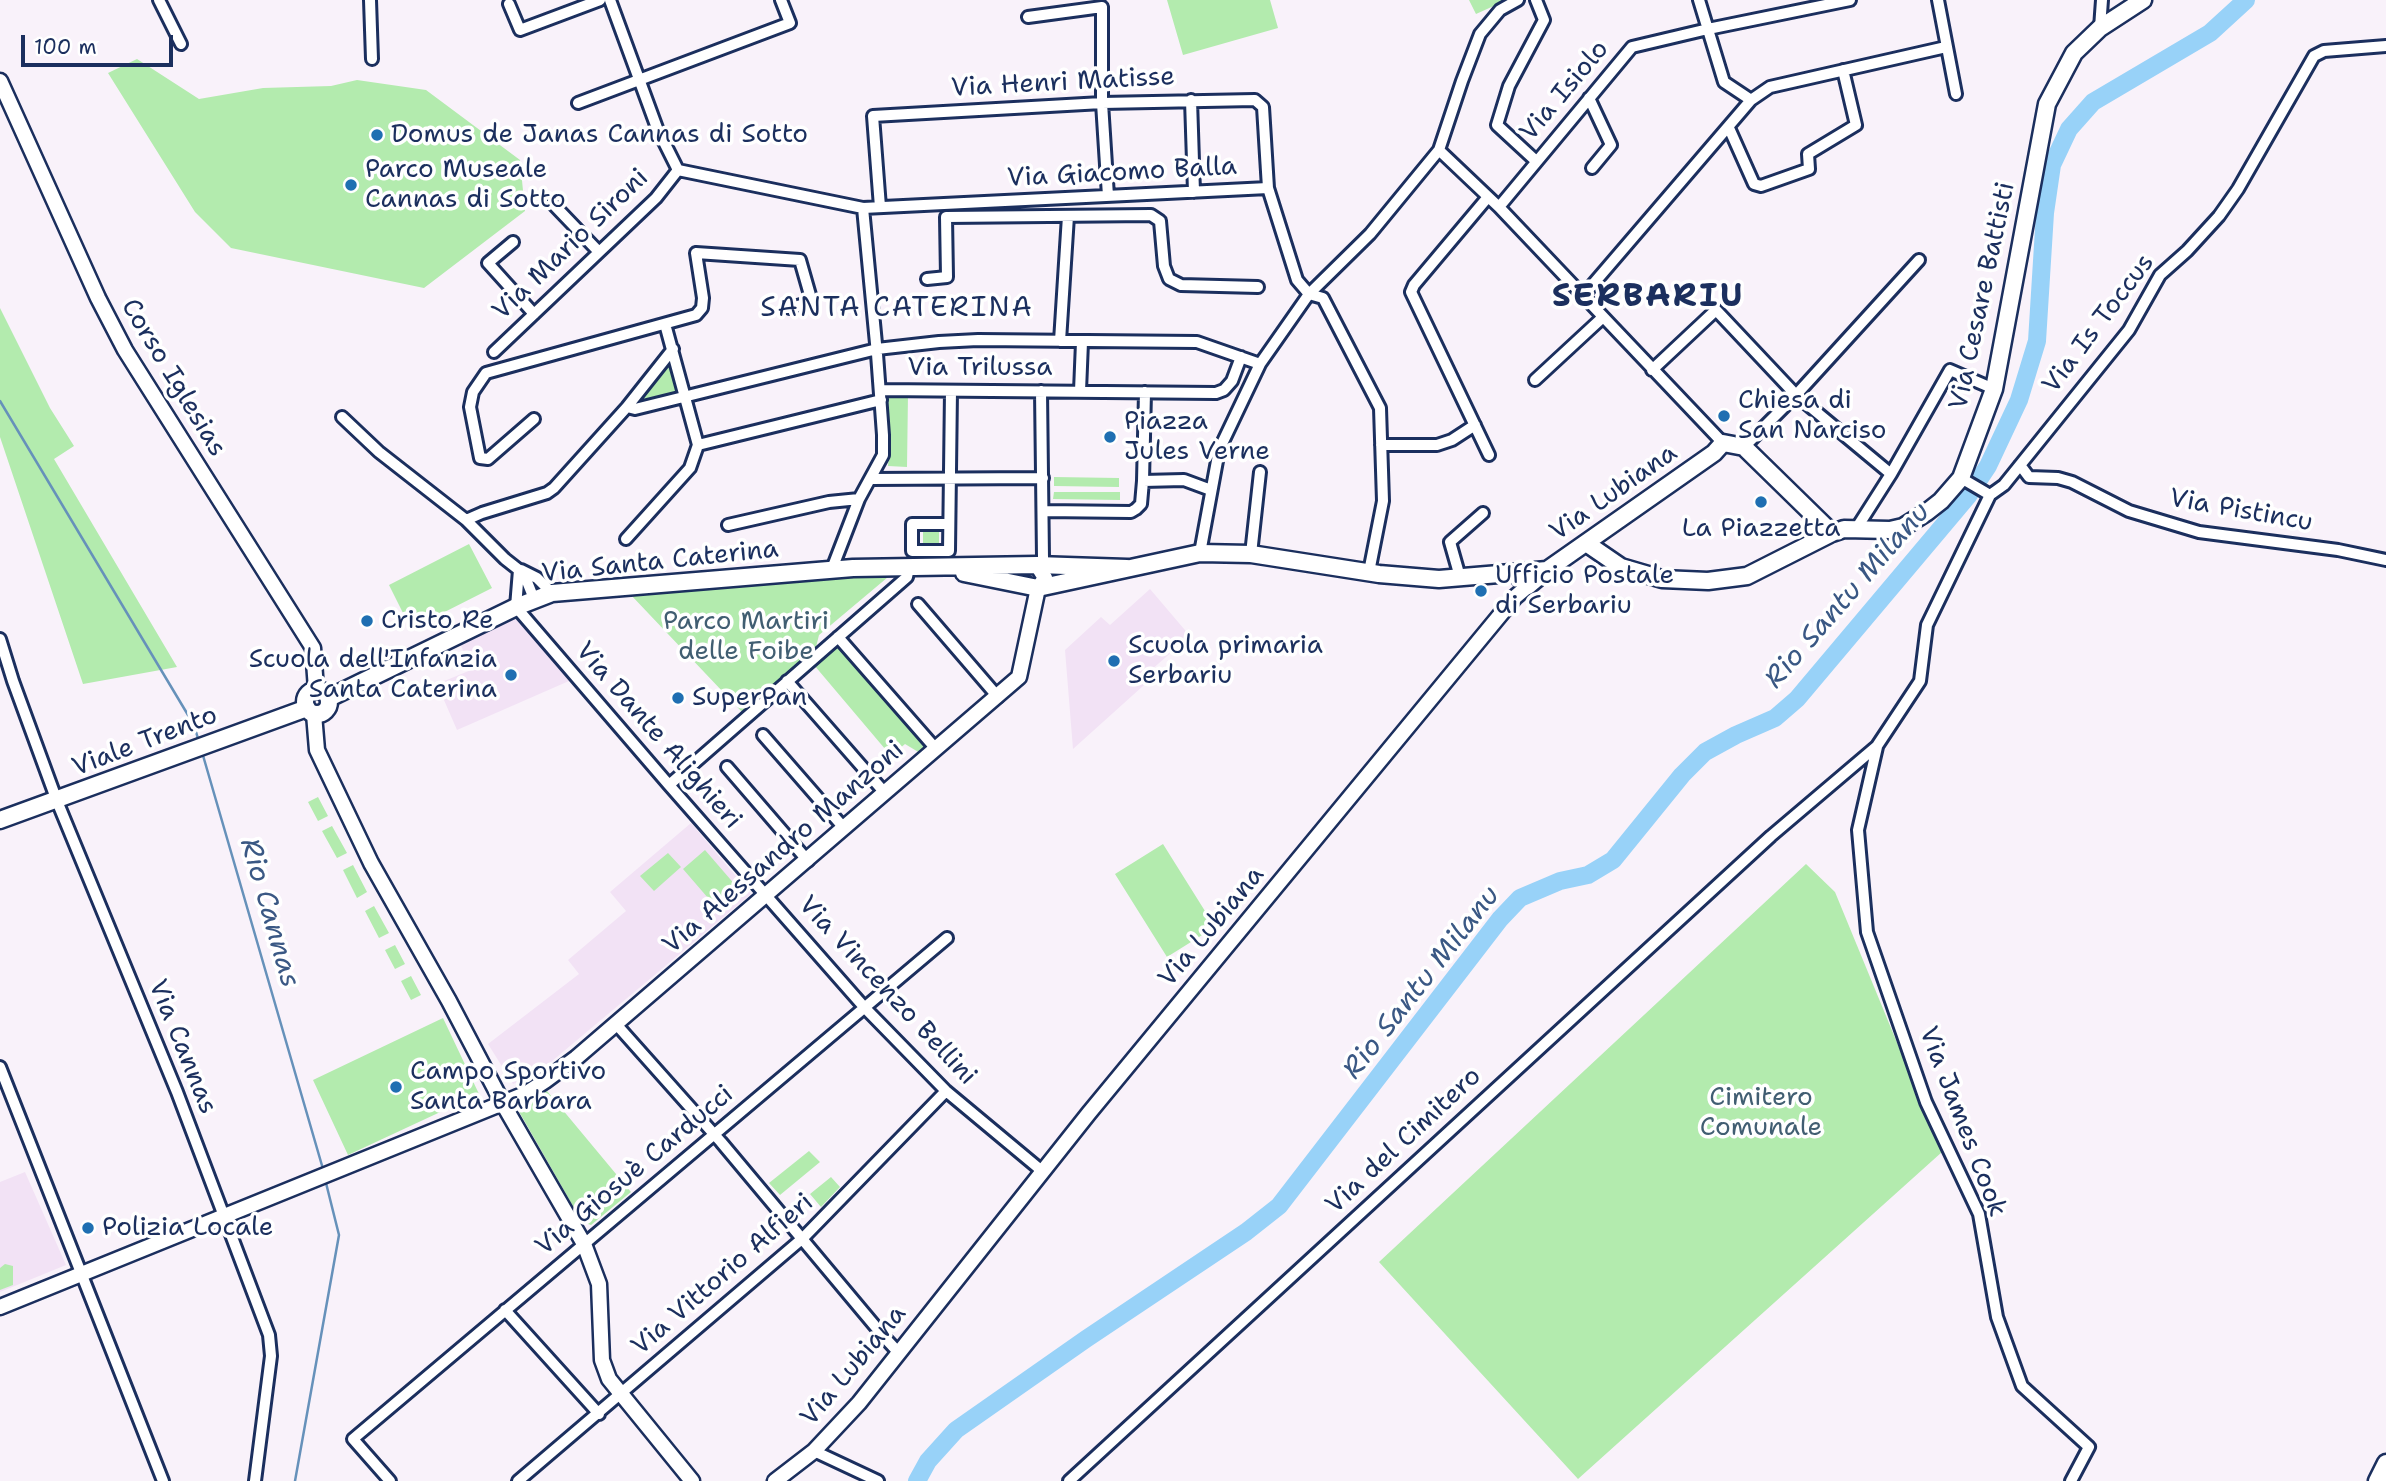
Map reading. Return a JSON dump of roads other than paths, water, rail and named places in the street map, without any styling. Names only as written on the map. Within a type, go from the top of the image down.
[{"type":"main road","name":"Via Cesare Battisti","points":[[1586,543],[1621,567],[1662,579],[1708,581],[1747,576],[1832,533],[1903,527],[1934,506],[1964,480],[1994,388],[2048,104],[2074,53],[2100,27],[2143,0]]},
{"type":"main road","points":[[1723,443],[1744,447],[1832,533]]},
{"type":"main road","name":"Via Lubiana","points":[[1528,586],[1714,453],[1723,443]]},
{"type":"main road","name":"Via Santa Caterina","points":[[934,566],[1038,588],[1127,568],[1166,564],[1200,552],[1251,554],[1369,572],[1439,579],[1547,570]]},
{"type":"main road","name":"Via Santa Caterina","points":[[323,694],[552,593],[832,569],[1040,561],[1127,568]]},
{"type":"main road","points":[[1515,573],[1528,586]]},
{"type":"main road","points":[[310,711],[306,696],[323,694]]},
{"type":"main road","name":"Viale Trento","points":[[0,820],[216,741],[310,711]]},
{"type":"main road","points":[[2377,1481],[2386,1463]]},
{"type":"street","points":[[159,0],[181,44]]},
{"type":"street","points":[[370,0],[372,60]]},
{"type":"street","points":[[509,4],[520,30],[600,0]]},
{"type":"street","points":[[610,0],[657,128],[678,170]]},
{"type":"street","points":[[578,103],[790,23],[781,0]]},
{"type":"street","points":[[1200,552],[1219,450],[1260,364],[1309,294],[1370,234],[1439,150],[1480,34],[1500,10],[1518,0]]},
{"type":"street","points":[[1536,0],[1544,20],[1509,86],[1497,125],[1536,161]]},
{"type":"street","points":[[1699,0],[1724,82],[1751,100]]},
{"type":"street","name":"Via Isiolo","points":[[1499,207],[1632,47],[1850,0]]},
{"type":"street","points":[[1938,0],[1956,94]]},
{"type":"street","points":[[2100,27],[2102,0]]},
{"type":"street","points":[[1028,17],[1102,7],[1102,103],[1108,196]]},
{"type":"street","name":"Via Is Toccus","points":[[1987,493],[2004,485],[2129,330],[2160,275],[2187,251],[2219,216],[2238,189],[2314,56],[2324,51],[2386,46]]},
{"type":"street","points":[[1582,298],[1751,100],[1770,87],[1946,47]]},
{"type":"street","points":[[1729,128],[1754,184],[1761,186],[1810,169],[1808,154],[1856,125],[1843,70]]},
{"type":"street","name":"Corso Iglesias","points":[[0,81],[97,298],[125,350],[313,648],[323,694]]},
{"type":"street","points":[[1589,99],[1611,145],[1592,168]]},
{"type":"street","points":[[1191,100],[1194,192]]},
{"type":"street","name":"Via Henri Matisse","points":[[880,207],[873,116],[1102,103],[1255,100],[1263,107],[1268,188]]},
{"type":"street","points":[[1439,150],[1499,207],[1582,298],[1723,443]]},
{"type":"street","name":"Via Giacomo Balla","points":[[678,170],[863,208],[1268,188],[1297,281],[1309,294],[1323,298],[1380,408],[1383,501],[1369,572]]},
{"type":"street","name":"Via Mario Sironi","points":[[494,352],[656,198],[678,170]]},
{"type":"street","points":[[1488,197],[1411,292],[1489,455]]},
{"type":"street","points":[[553,204],[599,252]]},
{"type":"street","points":[[832,569],[859,499],[883,455],[877,349],[863,208]]},
{"type":"street","points":[[927,279],[947,277],[946,217],[1151,215],[1160,221],[1164,266],[1169,279],[1181,285],[1258,287]]},
{"type":"street","points":[[1060,341],[1068,216]]},
{"type":"street","points":[[513,242],[488,263],[534,314]]},
{"type":"street","points":[[534,419],[488,459],[480,458],[470,407],[472,392],[486,373],[696,315],[702,308],[695,253],[800,260],[812,302],[790,308]]},
{"type":"street","points":[[1744,447],[1796,395],[1919,260]]},
{"type":"street","points":[[1652,370],[1716,310],[1796,395],[1891,474]]},
{"type":"street","points":[[1535,380],[1602,318]]},
{"type":"street","points":[[626,539],[690,468],[698,445],[665,324]]},
{"type":"street","points":[[627,407],[635,409],[877,349],[978,340],[1197,342],[1260,364]]},
{"type":"street","name":"Via Trilussa","points":[[1080,391],[1082,342]]},
{"type":"street","points":[[466,520],[547,494],[627,407],[673,349]]},
{"type":"street","name":"Via Trilussa","points":[[698,445],[880,395],[951,391],[1216,393],[1224,390],[1232,381],[1241,358]]},
{"type":"street","points":[[1856,529],[1891,474],[1950,370],[1994,388]]},
{"type":"street","points":[[949,524],[951,391]]},
{"type":"street","points":[[1038,588],[1045,578],[1040,561],[1043,511],[1041,391]]},
{"type":"street","points":[[1043,511],[1131,512],[1141,504],[1145,392]]},
{"type":"street","points":[[342,417],[379,452],[466,520],[519,570],[534,599]]},
{"type":"street","points":[[1381,445],[1437,445],[1452,440],[1475,425]]},
{"type":"street","name":"Via Pistincu","points":[[2020,465],[2029,477],[2058,478],[2072,482],[2129,511],[2199,532],[2386,559]]},
{"type":"street","points":[[1251,554],[1260,472]]},
{"type":"street","points":[[871,479],[1043,478]]},
{"type":"street","points":[[1143,481],[1184,480],[1211,490]]},
{"type":"street","points":[[1877,746],[1920,681],[1927,625],[1987,493],[1964,480]]},
{"type":"street","points":[[728,525],[829,502],[859,499]]},
{"type":"street","points":[[1460,578],[1450,542],[1483,513]]},
{"type":"street","points":[[669,785],[907,577],[909,568]]},
{"type":"street","points":[[519,570],[537,578],[552,593]]},
{"type":"street","points":[[516,607],[519,570]]},
{"type":"street","name":"Via Lubiana","points":[[775,1481],[814,1451],[859,1403],[1042,1171],[1509,605],[1528,586]]},
{"type":"street","name":"Via Alessandro Manzoni","points":[[0,1307],[525,1094],[545,1081],[808,861],[1020,677],[1038,588]]},
{"type":"street","points":[[918,604],[998,697]]},
{"type":"street","name":"Via Dante Alighieri","points":[[516,607],[766,895]]},
{"type":"street","points":[[838,637],[936,750]]},
{"type":"street","name":"Via Cannas","points":[[0,639],[57,801],[177,1093],[269,1335],[271,1356],[255,1481]]},
{"type":"street","points":[[787,681],[885,793]]},
{"type":"street","points":[[310,711],[317,750],[371,863],[502,1102],[584,1244],[599,1284],[602,1360],[610,1379],[692,1481]]},
{"type":"street","points":[[763,735],[844,828]]},
{"type":"street","name":"Via del Cimitero","points":[[1069,1481],[1771,836],[1877,746]]},
{"type":"street","name":"Via James Cook","points":[[1877,746],[1858,830],[1867,932],[1926,1102],[1979,1214],[1997,1317],[2022,1386],[2089,1447],[2071,1481]]},
{"type":"street","points":[[727,767],[808,861]]},
{"type":"street","name":"Via Vincenzo Bellini","points":[[766,895],[863,1007],[946,1091],[1042,1171]]},
{"type":"street","name":"Via Giosuè Carducci","points":[[390,1481],[353,1439],[947,938]]},
{"type":"street","points":[[616,1024],[714,1134],[899,1353]]},
{"type":"street","points":[[0,1067],[163,1481]]},
{"type":"street","name":"Via Vittorio Alfieri","points":[[518,1481],[803,1238],[946,1091]]},
{"type":"street","points":[[505,1310],[599,1414]]},
{"type":"street","points":[[814,1451],[878,1481]]},
{"type":"waterway","name":"Rio Santu Milanu","points":[[917,1481],[928,1461],[956,1430],[1246,1232],[1279,1206],[1500,919],[1520,898],[1560,881],[1588,875],[1613,860],[1682,775],[1705,752],[1775,718],[1797,699],[1968,496],[1988,466],[2019,400],[2037,341],[2045,213],[2052,165],[2069,129],[2093,102],[2210,33],[2246,0]]},
{"type":"waterway","name":"Rio Cannas","points":[[0,401],[194,725],[199,742]]},
{"type":"waterway","name":"Rio Cannas","points":[[202,752],[323,1169]]},
{"type":"waterway","name":"Rio Cannas","points":[[295,1481],[339,1235],[325,1179]]},
{"type":"place","name":"Domus de Janas Cannas di Sotto","points":[[377,135]]},
{"type":"place","name":"Parco Museale Cannas di Sotto","points":[[351,185]]},
{"type":"place","name":"Chiesa di San Narciso","points":[[1724,416]]},
{"type":"place","name":"Piazza Jules Verne","points":[[1110,437]]},
{"type":"place","name":"La Piazzetta","points":[[1761,502]]},
{"type":"place","name":"Ufficio Postale di Serbariu","points":[[1481,591]]},
{"type":"place","name":"Cristo Re","points":[[367,621]]},
{"type":"place","name":"Scuola primaria Serbariu","points":[[1114,661]]},
{"type":"place","name":"Scuola dell'Infanzia Santa Caterina","points":[[511,675]]},
{"type":"place","name":"SuperPan","points":[[678,698]]},
{"type":"place","name":"Campo Sportivo Santa Barbara","points":[[396,1087]]},
{"type":"place","name":"Polizia Locale","points":[[88,1228]]},
{"type":"district","name":"SERBARIU","points":[[1648,297]]},
{"type":"district","name":"SANTA CATERINA","points":[[897,309]]},
{"type":"park label","name":"Parco Martiri delle Foibe","points":[[746,637]]},
{"type":"park label","name":"Cimitero Comunale","points":[[1761,1113]]}]
